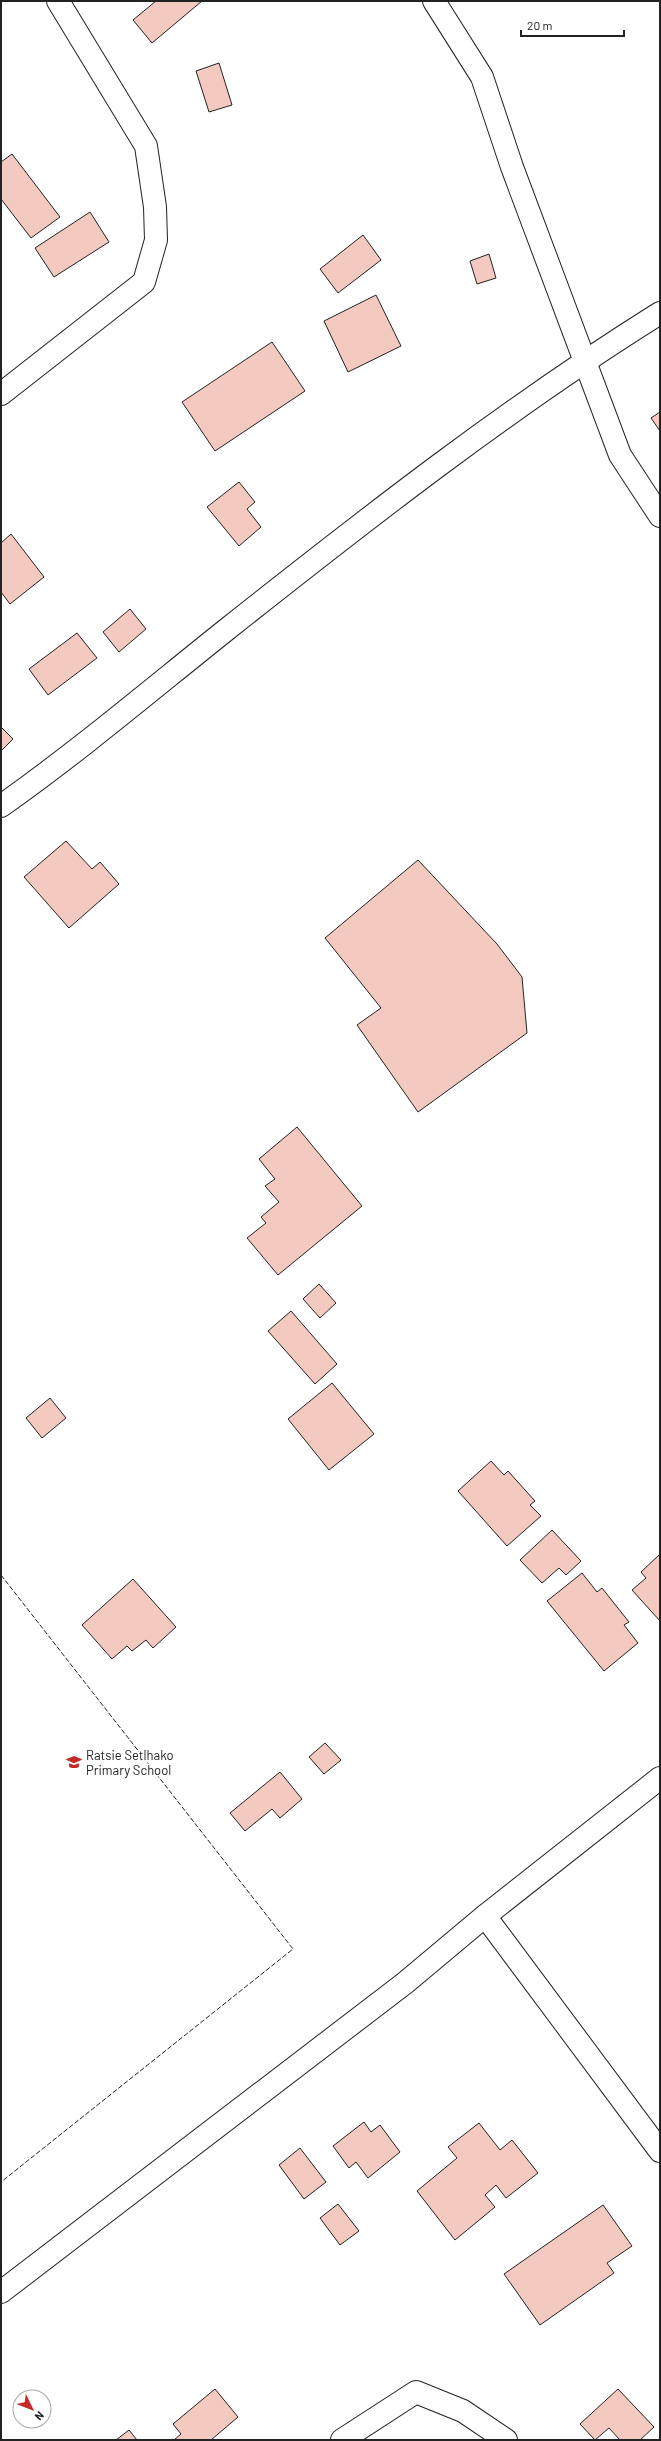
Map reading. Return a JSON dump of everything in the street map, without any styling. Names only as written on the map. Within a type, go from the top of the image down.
[{"type":"street","points":[[1,394],[144,282],[156,240],[155,207],[146,146],[58,1]]},
{"type":"street","points":[[434,1],[482,77],[512,167],[620,455],[660,516]]},
{"type":"street","points":[[1,806],[39,779],[228,628],[450,457],[584,360],[660,313]]},
{"type":"street","points":[[1,2292],[405,1983],[484,1916],[660,1778]]},
{"type":"street","points":[[484,1916],[660,2151]]},
{"type":"street","points":[[342,2440],[416,2392],[463,2411],[506,2440]]},
{"type":"building","points":[[156,1],[202,1],[152,43],[133,20]]},
{"type":"building","points":[[219,63],[232,105],[209,112],[196,71]]},
{"type":"building","points":[[12,154],[60,217],[31,238],[1,199],[1,162]]},
{"type":"building","points":[[90,212],[109,242],[54,277],[35,248]]},
{"type":"building","points":[[363,235],[381,260],[338,293],[320,269]]},
{"type":"building","points":[[489,254],[496,278],[477,284],[470,261]]},
{"type":"building","points":[[376,295],[401,346],[348,372],[324,321]]},
{"type":"building","points":[[272,342],[305,391],[215,451],[182,402]]},
{"type":"building","points":[[660,412],[660,431],[651,418]]},
{"type":"building","points":[[239,482],[255,502],[247,509],[261,527],[239,546],[207,507]]},
{"type":"building","points":[[11,534],[44,577],[10,604],[1,592],[1,543]]},
{"type":"building","points":[[130,609],[146,629],[119,652],[103,632]]},
{"type":"building","points":[[77,633],[97,658],[48,695],[29,669]]},
{"type":"building","points":[[1,727],[13,739],[2,750],[1,749]]},
{"type":"building","points":[[66,841],[92,869],[100,862],[119,884],[69,928],[24,877]]},
{"type":"building","points":[[418,860],[497,944],[522,977],[527,1033],[418,1112],[357,1025],[381,1008],[325,938]]},
{"type":"building","points":[[297,1127],[362,1206],[278,1275],[247,1238],[266,1223],[261,1217],[279,1202],[265,1186],[275,1179],[259,1159]]},
{"type":"building","points":[[319,1284],[336,1303],[320,1318],[303,1299]]},
{"type":"building","points":[[291,1311],[337,1364],[315,1384],[268,1331]]},
{"type":"building","points":[[332,1383],[374,1434],[329,1470],[288,1419]]},
{"type":"building","points":[[50,1398],[66,1418],[42,1438],[26,1418]]},
{"type":"building","points":[[491,1461],[504,1475],[508,1471],[535,1501],[530,1505],[541,1516],[507,1546],[458,1491]]},
{"type":"building","points":[[552,1530],[581,1561],[566,1575],[559,1568],[542,1583],[520,1560]]},
{"type":"building","points":[[659,1555],[660,1621],[632,1590],[646,1578],[641,1572]]},
{"type":"building","points":[[582,1573],[597,1592],[602,1588],[629,1622],[624,1625],[638,1643],[604,1671],[547,1601]]},
{"type":"building","points":[[133,1579],[176,1627],[153,1648],[146,1640],[132,1651],[127,1646],[112,1659],[82,1625]]},
{"type":"building","points":[[325,1743],[341,1760],[324,1774],[309,1757]]},
{"type":"building","points":[[280,1772],[302,1799],[280,1818],[272,1809],[245,1831],[230,1813]]},
{"type":"building","points":[[364,2122],[371,2132],[380,2125],[400,2152],[368,2178],[356,2162],[349,2168],[333,2146]]},
{"type":"building","points":[[479,2123],[500,2150],[512,2140],[538,2173],[506,2198],[496,2185],[485,2195],[495,2207],[455,2240],[417,2191],[457,2158],[448,2147]]},
{"type":"building","points":[[300,2148],[326,2182],[304,2199],[279,2165]]},
{"type":"building","points":[[338,2204],[359,2231],[340,2245],[320,2218]]},
{"type":"building","points":[[603,2205],[632,2246],[607,2263],[614,2273],[540,2325],[504,2274]]},
{"type":"building","points":[[215,2389],[238,2417],[211,2440],[174,2440],[181,2434],[173,2424]]},
{"type":"building","points":[[618,2389],[654,2427],[640,2440],[620,2440],[609,2428],[595,2440],[580,2424]]},
{"type":"building","points":[[129,2430],[137,2440],[116,2440]]},
{"type":"fence","points":[[1,1575],[293,1949],[1,2182]]},
{"type":"place","name":"Ratsie Setlhako Primary School","points":[[74,1762]]}]
